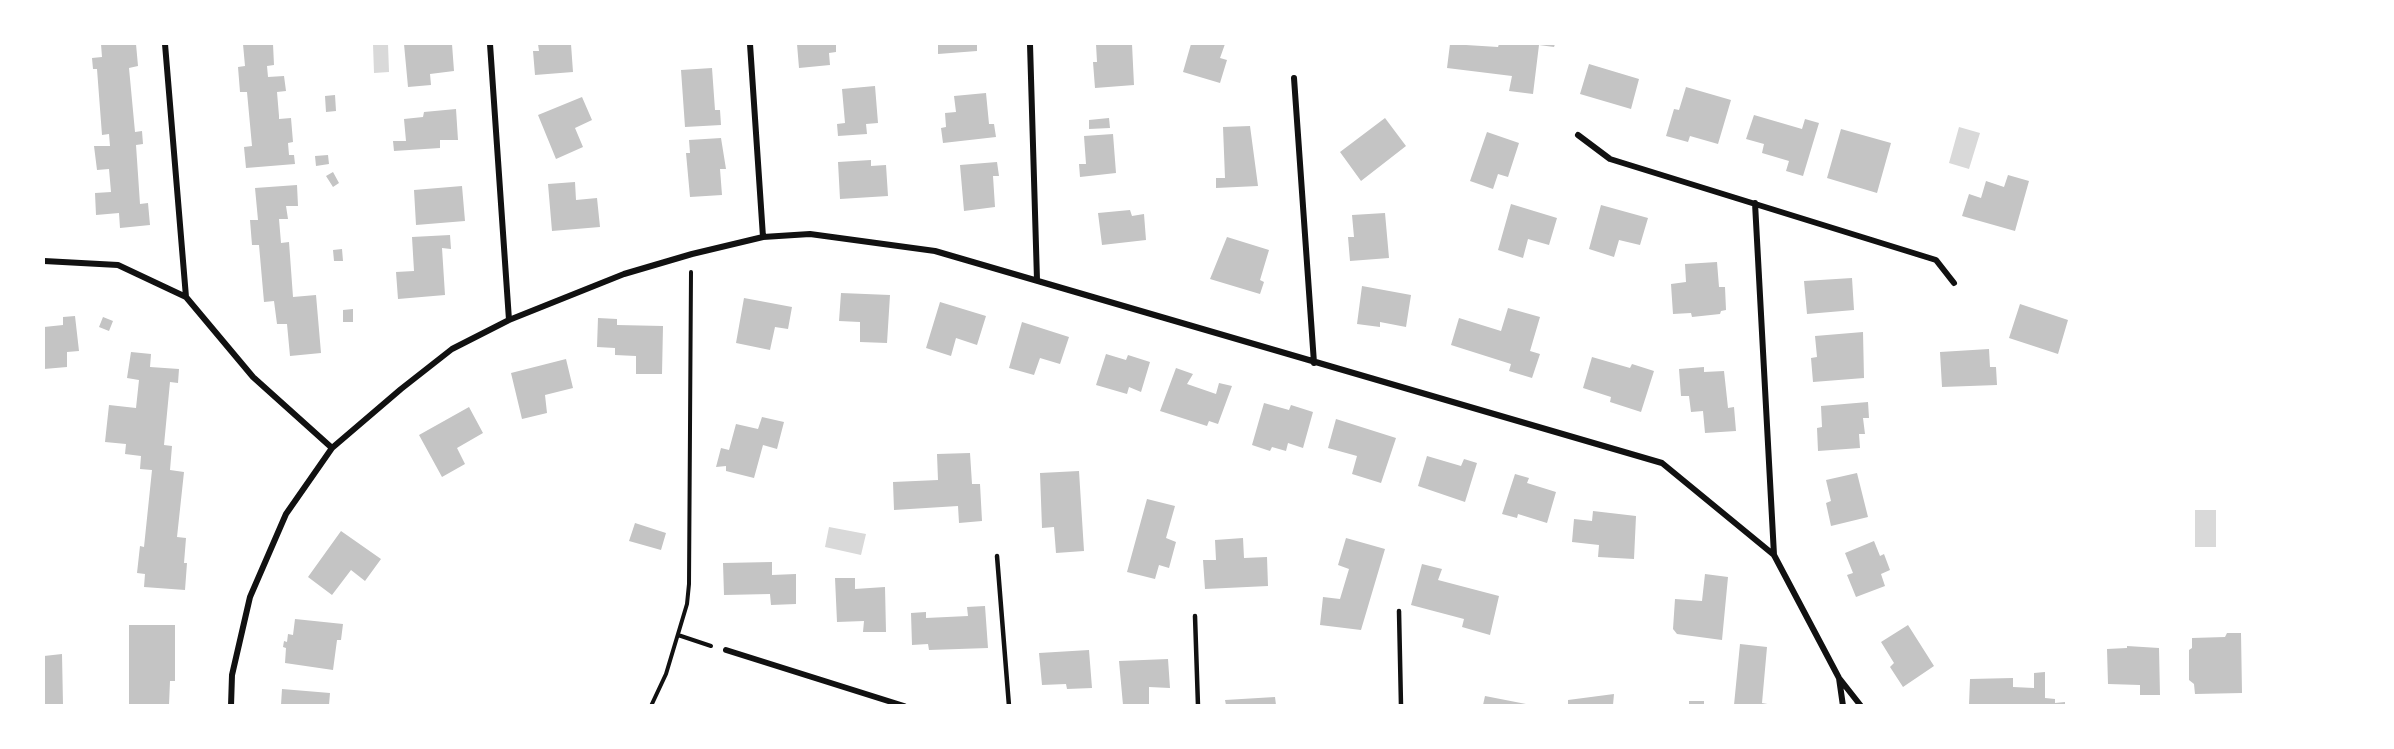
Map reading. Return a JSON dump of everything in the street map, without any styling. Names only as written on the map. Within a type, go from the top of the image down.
[{"type":"street","points":[[165,44],[186,297]]},
{"type":"street","points":[[489,44],[508,320]]},
{"type":"street","points":[[750,44],[764,237]]},
{"type":"street","points":[[1030,44],[1037,280]]},
{"type":"street","points":[[1294,78],[1314,363]]},
{"type":"street","points":[[1578,135],[1610,159],[1936,260],[1954,283]]},
{"type":"street","points":[[1755,203],[1774,555]]},
{"type":"street","points":[[231,705],[232,675],[250,597],[286,514],[332,448],[401,389],[452,349],[508,320],[624,274],[692,254],[764,237],[810,234],[935,252],[1662,463],[1774,555],[1839,678],[1861,705]]},
{"type":"street","points":[[44,261],[118,265],[186,297],[253,377],[332,448]]},
{"type":"street","points":[[726,651],[904,705]]},
{"type":"street","points":[[1839,678],[1843,705]]},
{"type":"lane","points":[[997,556],[1009,705]]},
{"type":"lane","points":[[1399,611],[1401,705]]},
{"type":"lane","points":[[1195,616],[1198,705]]},
{"type":"path","points":[[651,705],[666,674],[687,604],[689,584],[692,254]]},
{"type":"path","points":[[678,635],[726,651]]},
{"type":"shaded area","points":[[373,44],[388,44],[389,72],[374,73]]},
{"type":"shaded area","points":[[1959,127],[1980,133],[1969,169],[1949,163]]},
{"type":"shaded area","points":[[2195,510],[2216,510],[2216,547],[2195,547]]},
{"type":"shaded area","points":[[829,527],[866,534],[861,555],[825,547]]},
{"type":"building","points":[[101,44],[136,44],[138,66],[129,68],[135,132],[142,131],[143,144],[136,145],[140,204],[148,203],[150,225],[120,228],[119,213],[96,215],[95,193],[111,192],[109,169],[97,170],[94,146],[110,146],[109,134],[102,135],[97,69],[93,69],[92,58],[102,57]]},
{"type":"building","points":[[243,44],[273,44],[274,65],[267,66],[268,77],[284,76],[286,91],[277,92],[279,119],[291,118],[293,142],[288,143],[289,155],[294,155],[295,164],[246,168],[244,147],[252,146],[247,92],[240,92],[238,67],[245,66]]},
{"type":"building","points":[[404,44],[452,44],[454,71],[430,74],[431,85],[408,87]]},
{"type":"building","points":[[538,44],[571,44],[573,72],[535,75],[533,51],[539,51]]},
{"type":"building","points":[[797,44],[836,44],[836,52],[829,53],[830,65],[799,68]]},
{"type":"building","points":[[938,44],[977,44],[977,51],[938,54]]},
{"type":"building","points":[[1096,44],[1132,44],[1134,85],[1095,88],[1093,62],[1097,62]]},
{"type":"building","points":[[1191,44],[1225,44],[1220,58],[1227,60],[1220,83],[1183,72]]},
{"type":"building","points":[[1450,44],[1498,47],[1499,44],[1555,44],[1554,47],[1539,45],[1533,94],[1509,91],[1512,76],[1447,68]]},
{"type":"building","points":[[1589,64],[1639,79],[1631,109],[1580,94]]},
{"type":"building","points":[[712,68],[715,110],[720,110],[721,125],[685,127],[681,70]]},
{"type":"building","points":[[875,86],[878,123],[866,124],[867,134],[838,136],[837,124],[845,123],[842,89]]},
{"type":"building","points":[[1686,87],[1731,100],[1718,144],[1690,136],[1688,142],[1666,136],[1674,109],[1679,110]]},
{"type":"building","points":[[986,93],[989,124],[994,124],[996,137],[943,143],[941,128],[946,127],[945,113],[956,112],[954,96]]},
{"type":"building","points":[[335,95],[336,111],[326,112],[325,96]]},
{"type":"building","points":[[582,97],[592,120],[575,128],[583,147],[556,159],[538,115]]},
{"type":"building","points":[[456,109],[458,140],[440,140],[440,148],[394,151],[393,141],[406,141],[404,119],[423,117],[424,112]]},
{"type":"building","points":[[1754,115],[1802,129],[1805,119],[1819,123],[1803,176],[1786,171],[1789,161],[1762,153],[1764,144],[1746,139]]},
{"type":"building","points":[[1109,118],[1110,128],[1089,129],[1089,120]]},
{"type":"building","points":[[1385,118],[1406,146],[1361,181],[1340,152]]},
{"type":"building","points":[[1250,126],[1258,186],[1216,188],[1216,178],[1225,178],[1223,127]]},
{"type":"building","points":[[1841,129],[1891,143],[1877,193],[1827,178]]},
{"type":"building","points":[[1487,132],[1519,143],[1508,177],[1498,174],[1493,189],[1470,181]]},
{"type":"building","points":[[1113,134],[1116,173],[1080,177],[1079,164],[1086,164],[1084,136]]},
{"type":"building","points":[[721,138],[726,169],[720,169],[722,195],[690,197],[686,153],[690,153],[689,140]]},
{"type":"building","points":[[328,155],[329,164],[316,166],[315,156]]},
{"type":"building","points":[[871,160],[871,166],[886,165],[888,196],[840,199],[838,162]]},
{"type":"building","points":[[997,162],[999,176],[993,176],[995,207],[964,211],[960,165]]},
{"type":"building","points":[[333,172],[339,183],[333,187],[326,176]]},
{"type":"building","points":[[2008,175],[2029,181],[2015,231],[1962,216],[1969,194],[1981,198],[1986,181],[2004,187]]},
{"type":"building","points":[[575,182],[576,200],[597,198],[600,227],[552,231],[548,184]]},
{"type":"building","points":[[297,185],[298,206],[286,206],[288,219],[279,219],[281,243],[289,242],[293,297],[316,295],[321,353],[290,356],[287,324],[277,324],[274,301],[264,302],[259,245],[252,245],[250,220],[258,220],[255,188]]},
{"type":"building","points":[[462,186],[465,221],[416,225],[414,190]]},
{"type":"building","points":[[1511,204],[1557,218],[1549,245],[1528,239],[1523,258],[1498,250]]},
{"type":"building","points":[[1601,205],[1648,218],[1640,245],[1619,240],[1614,257],[1589,249]]},
{"type":"building","points":[[1130,210],[1132,216],[1144,214],[1146,240],[1102,245],[1098,213]]},
{"type":"building","points":[[1385,213],[1389,258],[1350,261],[1348,237],[1354,237],[1352,215]]},
{"type":"building","points":[[450,235],[451,249],[442,248],[445,295],[398,299],[396,272],[414,271],[412,237]]},
{"type":"building","points":[[1227,237],[1269,250],[1260,280],[1264,282],[1260,294],[1210,279]]},
{"type":"building","points":[[342,249],[343,261],[334,261],[333,250]]},
{"type":"building","points":[[1717,262],[1719,287],[1725,287],[1726,310],[1721,311],[1720,314],[1692,317],[1691,313],[1673,314],[1671,284],[1686,282],[1685,264]]},
{"type":"building","points":[[1852,278],[1854,310],[1807,314],[1804,281]]},
{"type":"building","points":[[1362,286],[1411,295],[1406,327],[1380,322],[1380,327],[1357,324]]},
{"type":"building","points":[[841,293],[890,295],[887,343],[860,342],[860,322],[839,321]]},
{"type":"building","points":[[744,298],[792,307],[788,329],[775,327],[770,350],[736,343]]},
{"type":"building","points":[[940,302],[986,316],[977,345],[956,338],[951,356],[926,348]]},
{"type":"building","points":[[2020,304],[2068,320],[2058,354],[2009,338]]},
{"type":"building","points":[[1508,308],[1540,317],[1530,351],[1540,354],[1532,378],[1509,371],[1511,364],[1451,345],[1459,318],[1501,331]]},
{"type":"building","points":[[353,309],[353,322],[343,322],[343,310]]},
{"type":"building","points":[[75,316],[79,351],[67,352],[67,367],[44,369],[44,327],[63,325],[63,317]]},
{"type":"building","points":[[103,317],[113,321],[109,331],[99,327]]},
{"type":"building","points":[[598,318],[617,319],[617,325],[663,326],[662,374],[636,374],[636,356],[615,355],[615,348],[597,347]]},
{"type":"building","points":[[1022,322],[1069,337],[1060,364],[1040,358],[1034,375],[1009,368]]},
{"type":"building","points":[[1863,332],[1864,378],[1813,382],[1811,358],[1817,357],[1815,336]]},
{"type":"building","points":[[1989,349],[1990,367],[1996,367],[1997,385],[1942,387],[1940,352]]},
{"type":"building","points":[[131,352],[151,354],[150,367],[179,369],[178,383],[170,382],[164,445],[172,446],[170,470],[184,472],[177,537],[186,538],[185,590],[144,587],[145,574],[137,573],[140,546],[144,547],[152,470],[140,469],[141,456],[125,454],[126,444],[105,442],[109,405],[136,408],[139,380],[127,378]]},
{"type":"building","points":[[1106,354],[1126,360],[1128,355],[1150,362],[1141,392],[1129,387],[1127,394],[1096,385]]},
{"type":"building","points":[[1592,357],[1630,368],[1632,364],[1654,371],[1641,412],[1610,402],[1611,397],[1583,388]]},
{"type":"building","points":[[566,359],[573,388],[545,395],[547,413],[522,419],[511,373]]},
{"type":"building","points":[[1704,367],[1704,372],[1724,371],[1728,408],[1734,407],[1736,431],[1705,433],[1703,411],[1691,412],[1689,396],[1681,396],[1679,369]]},
{"type":"building","points":[[1176,368],[1193,374],[1187,384],[1216,394],[1219,383],[1232,386],[1218,424],[1209,421],[1207,426],[1160,411]]},
{"type":"building","points":[[1868,402],[1869,418],[1863,418],[1865,434],[1859,434],[1860,448],[1818,451],[1817,428],[1822,427],[1821,406]]},
{"type":"building","points":[[1264,403],[1289,410],[1291,405],[1313,412],[1303,448],[1288,443],[1286,451],[1272,447],[1270,451],[1252,445]]},
{"type":"building","points":[[469,407],[483,433],[457,448],[465,464],[442,477],[419,435]]},
{"type":"building","points":[[762,417],[784,422],[777,449],[763,445],[754,478],[726,471],[726,466],[716,467],[721,448],[729,450],[736,424],[758,429]]},
{"type":"building","points":[[1336,419],[1396,438],[1381,483],[1352,474],[1357,456],[1328,448]]},
{"type":"building","points":[[970,453],[972,484],[980,484],[982,521],[959,523],[958,506],[894,510],[893,482],[938,480],[937,454]]},
{"type":"building","points":[[1427,456],[1461,466],[1464,459],[1477,463],[1465,502],[1418,486]]},
{"type":"building","points":[[1079,471],[1084,551],[1056,553],[1054,527],[1042,528],[1040,473]]},
{"type":"building","points":[[1857,473],[1868,517],[1831,526],[1826,503],[1831,501],[1826,480]]},
{"type":"building","points":[[1515,474],[1529,478],[1527,483],[1556,492],[1547,523],[1518,514],[1517,518],[1502,514]]},
{"type":"building","points":[[1147,499],[1175,506],[1166,538],[1176,542],[1169,568],[1159,565],[1155,579],[1127,572]]},
{"type":"building","points":[[1593,511],[1636,516],[1634,559],[1598,557],[1599,545],[1572,542],[1574,519],[1592,521]]},
{"type":"building","points":[[635,523],[666,533],[661,550],[629,541]]},
{"type":"building","points":[[341,531],[381,559],[365,581],[351,570],[332,595],[308,577]]},
{"type":"building","points":[[1243,538],[1244,558],[1267,557],[1268,586],[1205,589],[1203,560],[1216,560],[1215,540]]},
{"type":"building","points":[[1346,538],[1385,549],[1361,630],[1320,625],[1323,597],[1340,599],[1349,569],[1338,565]]},
{"type":"building","points":[[1874,541],[1880,556],[1884,554],[1890,570],[1881,574],[1885,586],[1856,597],[1847,575],[1853,573],[1845,553]]},
{"type":"building","points":[[772,562],[772,575],[796,574],[796,604],[771,605],[770,594],[724,595],[723,563]]},
{"type":"building","points":[[1422,564],[1442,569],[1438,580],[1499,596],[1490,635],[1462,627],[1464,619],[1411,605]]},
{"type":"building","points":[[1705,574],[1728,577],[1722,640],[1677,634],[1673,629],[1675,599],[1702,601]]},
{"type":"building","points":[[835,578],[855,578],[855,589],[885,587],[886,632],[863,632],[864,621],[837,622]]},
{"type":"building","points":[[985,606],[988,648],[929,650],[928,644],[912,645],[911,613],[926,612],[926,618],[968,616],[967,607]]},
{"type":"building","points":[[295,619],[343,624],[341,640],[337,640],[333,670],[285,663],[284,641],[287,642],[288,634],[293,635]]},
{"type":"building","points":[[129,625],[175,625],[175,681],[170,681],[169,705],[129,705]]},
{"type":"building","points":[[1908,625],[1934,666],[1903,687],[1890,667],[1894,663],[1881,642]]},
{"type":"building","points":[[2227,633],[2241,633],[2242,693],[2195,694],[2194,684],[2189,680],[2189,650],[2192,648],[2192,638],[2225,637]]},
{"type":"building","points":[[1740,644],[1767,647],[1762,703],[1773,705],[1734,705]]},
{"type":"building","points":[[2127,646],[2159,648],[2160,695],[2140,695],[2140,685],[2108,684],[2107,649],[2127,648]]},
{"type":"building","points":[[1089,650],[1092,688],[1067,689],[1066,684],[1042,685],[1039,653]]},
{"type":"building","points":[[62,654],[63,705],[44,705],[44,656]]},
{"type":"building","points":[[1168,659],[1170,688],[1149,687],[1149,705],[1123,705],[1119,661]]},
{"type":"building","points":[[2045,672],[2045,698],[2055,699],[2055,703],[2065,702],[2065,705],[1969,705],[1970,679],[2013,678],[2013,687],[2034,688],[2034,673]]},
{"type":"building","points":[[282,689],[330,693],[329,705],[281,705]]},
{"type":"building","points":[[1614,694],[1613,705],[1568,705],[1568,700]]},
{"type":"building","points":[[1485,696],[1526,704],[1526,705],[1483,705]]},
{"type":"building","points":[[1275,697],[1276,705],[1226,705],[1225,700]]},
{"type":"building","points":[[1689,701],[1704,701],[1704,705],[1689,705]]}]
